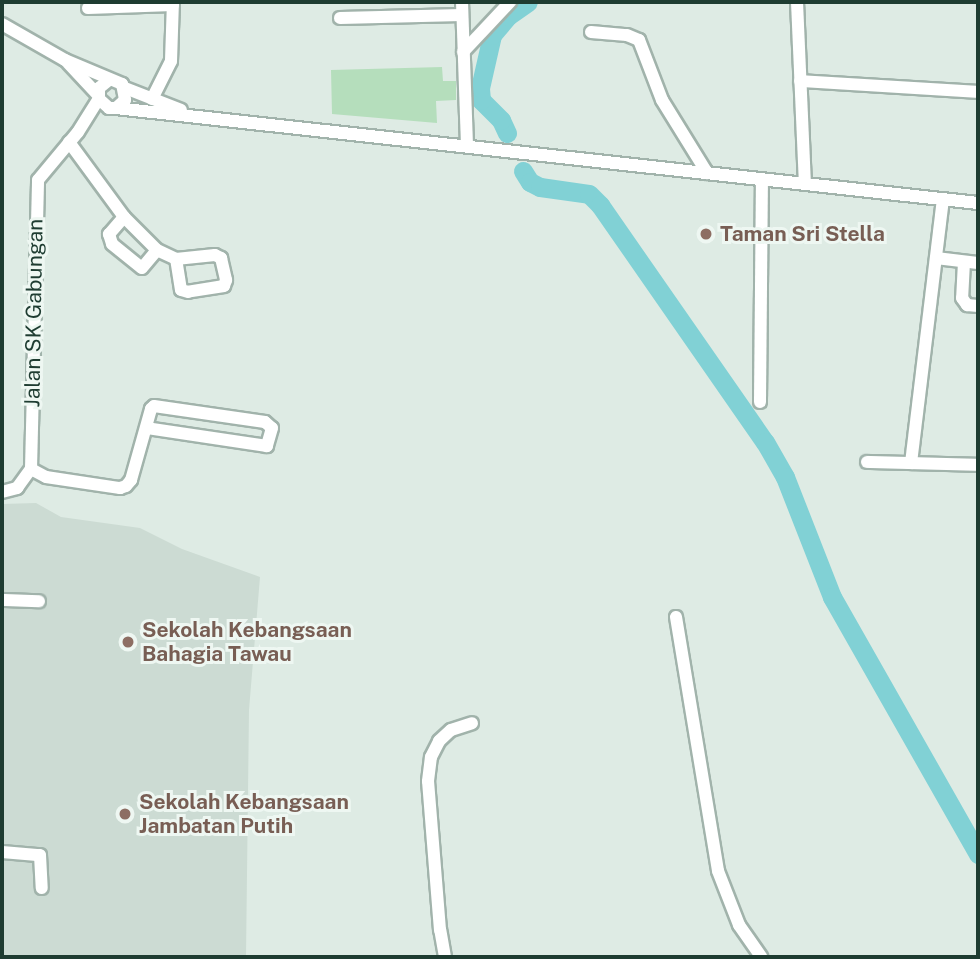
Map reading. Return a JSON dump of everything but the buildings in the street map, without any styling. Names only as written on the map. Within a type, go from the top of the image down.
[{"type":"street","points":[[463,52],[510,2]]},
{"type":"street","points":[[797,2],[805,184]]},
{"type":"street","points":[[88,8],[173,3],[171,61],[152,99]]},
{"type":"street","points":[[340,18],[462,8],[467,146]]},
{"type":"street","points":[[2,24],[65,60],[109,80],[118,81],[125,88],[204,118]]},
{"type":"street","points":[[590,32],[627,35],[639,40],[662,100],[707,173]]},
{"type":"street","points":[[65,60],[106,102],[204,118],[978,204]]},
{"type":"street","points":[[106,102],[102,85],[109,80]]},
{"type":"street","points":[[800,81],[978,92]]},
{"type":"street","points":[[106,102],[125,100],[125,88]]},
{"type":"street","name":"Jalan SK Gabungan","points":[[30,471],[35,192],[44,170],[106,102]]},
{"type":"street","points":[[69,142],[124,217],[158,250],[176,259]]},
{"type":"street","points":[[760,402],[762,180]]},
{"type":"street","points":[[911,463],[943,200]]},
{"type":"street","points":[[124,217],[109,234],[112,244],[142,268],[158,250]]},
{"type":"street","points":[[936,258],[978,263]]},
{"type":"street","points":[[964,262],[962,298],[967,306],[978,306]]},
{"type":"street","points":[[2,492],[17,488],[30,471],[47,477],[120,488],[131,480],[147,428],[154,406],[265,422],[272,428],[267,446],[147,428]]},
{"type":"street","points":[[210,438],[213,413]]},
{"type":"street","points":[[867,462],[978,464]]},
{"type":"street","points":[[2,600],[39,601]]},
{"type":"street","points":[[676,617],[718,871],[739,925],[761,957]]},
{"type":"street","points":[[445,957],[431,830],[430,757],[439,741],[451,730],[472,723]]},
{"type":"street","points":[[2,852],[40,855],[42,888]]},
{"type":"shaded area","points":[[36,503],[61,517],[140,528],[182,549],[260,577],[249,710],[246,957],[2,957],[2,504]]},
{"type":"green space","points":[[442,67],[443,81],[456,81],[456,100],[436,101],[437,123],[332,114],[331,70]]},
{"type":"waterway","points":[[507,133],[501,120],[481,100],[480,88],[492,35],[508,16],[528,2]]},
{"type":"waterway","points":[[523,171],[530,182],[540,187],[589,194],[600,205],[765,442],[785,477],[832,597],[978,854]]},
{"type":"place","name":"Taman Sri Stella","points":[[706,234]]},
{"type":"place","name":"Sekolah Kebangsaan Bahagia Tawau","points":[[128,642]]},
{"type":"place","name":"Sekolah Kebangsaan Jambatan Putih","points":[[125,814]]}]
